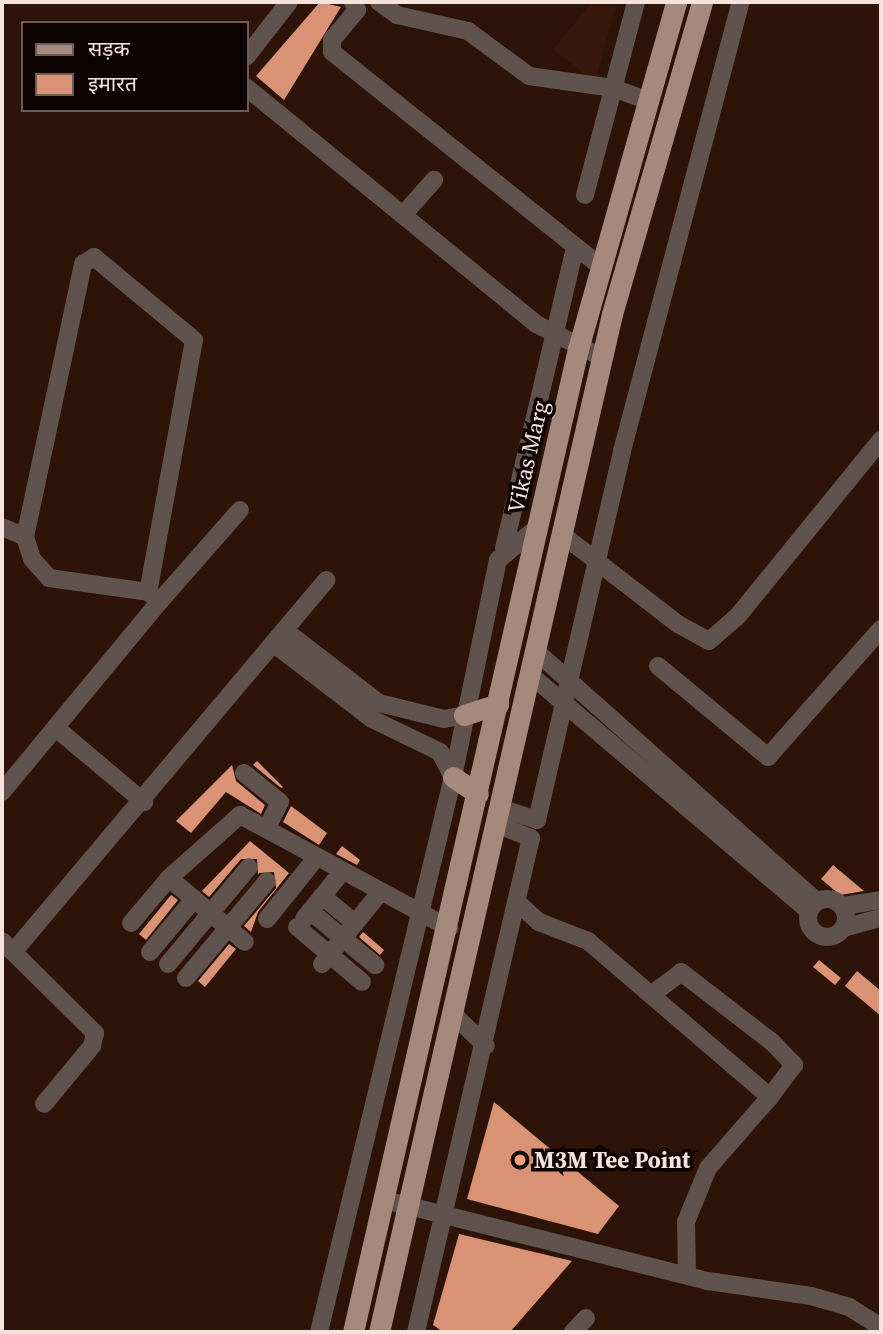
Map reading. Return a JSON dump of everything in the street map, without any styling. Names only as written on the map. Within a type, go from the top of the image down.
[{"type":"main road","name":"Vikas Marg","points":[[353,1332],[449,928],[578,349],[676,2]]},
{"type":"main road","points":[[379,1332],[498,816],[539,654],[603,358],[702,2]]},
{"type":"main road","points":[[464,715],[498,704]]},
{"type":"main road","points":[[453,777],[478,794]]},
{"type":"street","points":[[248,54],[289,2]]},
{"type":"street","points":[[353,2],[357,10],[332,40],[332,52],[600,266]]},
{"type":"street","points":[[379,2],[397,15],[468,31],[529,76],[613,88],[648,101]]},
{"type":"street","points":[[585,195],[636,2]]},
{"type":"street","points":[[416,1332],[520,905],[531,838],[573,679],[598,561],[741,2]]},
{"type":"street","points":[[248,89],[553,336],[603,358]]},
{"type":"street","points":[[403,215],[434,180]]},
{"type":"street","points":[[319,1332],[453,777],[464,715],[575,247]]},
{"type":"street","points":[[94,257],[194,340],[154,597],[49,578],[32,559],[25,537],[83,264],[94,257]]},
{"type":"street","points":[[564,536],[678,624],[709,640],[737,617],[881,440]]},
{"type":"street","points":[[2,792],[57,729],[154,597],[240,510]]},
{"type":"street","points":[[504,548],[539,526]]},
{"type":"street","points":[[2,527],[25,537]]},
{"type":"street","points":[[44,1104],[92,1046],[94,1033],[8,946],[144,802],[326,580]]},
{"type":"street","points":[[658,666],[768,757],[881,629]]},
{"type":"street","points":[[279,636],[366,696],[402,710],[444,719],[464,715]]},
{"type":"street","points":[[279,636],[372,719],[440,752],[453,777]]},
{"type":"street","points":[[539,654],[573,679],[812,906]]},
{"type":"street","points":[[533,677],[812,906]]},
{"type":"street","points":[[396,730],[402,710]]},
{"type":"street","points":[[57,729],[144,802]]},
{"type":"street","points":[[244,773],[280,802],[267,828]]},
{"type":"street","points":[[131,923],[169,878],[229,821],[247,816],[378,895],[449,928]]},
{"type":"street","points":[[498,816],[537,820]]},
{"type":"street","points":[[498,816],[531,838]]},
{"type":"street","points":[[267,919],[316,858]]},
{"type":"street","points":[[168,964],[249,867]]},
{"type":"street","points":[[341,873],[293,931],[326,959],[362,982]]},
{"type":"street","points":[[169,878],[244,942]]},
{"type":"street","points":[[186,978],[267,881]]},
{"type":"street","points":[[326,959],[378,895]]},
{"type":"street","points":[[322,896],[355,923]]},
{"type":"street","points":[[150,952],[194,899]]},
{"type":"street","points":[[812,906],[835,900],[843,906],[881,900]]},
{"type":"street","points":[[520,905],[539,922],[588,941],[770,1097]]},
{"type":"street","points":[[812,906],[807,922],[823,937],[881,918]]},
{"type":"street","points":[[843,906],[843,929]]},
{"type":"street","points":[[310,911],[375,965]]},
{"type":"street","points":[[651,995],[681,972],[772,1042],[794,1065],[708,1168],[686,1222],[687,1275]]},
{"type":"street","points":[[452,1013],[486,1046]]},
{"type":"street","points":[[385,1200],[687,1275],[811,1296],[849,1307],[881,1327],[876,1332]]},
{"type":"street","points":[[573,1332],[586,1318]]},
{"type":"shaded area","points":[[592,2],[617,2],[595,82],[553,49]]},
{"type":"building","points":[[320,2],[341,7],[284,100],[256,76]]},
{"type":"building","points":[[257,761],[283,787],[253,765]]},
{"type":"building","points":[[232,765],[236,781],[265,805],[261,814],[226,792],[191,833],[176,821]]},
{"type":"building","points":[[291,806],[327,833],[319,845],[283,822]]},
{"type":"building","points":[[250,841],[289,873],[258,912],[251,932],[244,926],[276,888],[274,872],[259,873],[227,912],[258,874],[257,859],[241,859],[209,897],[202,891]]},
{"type":"building","points":[[342,846],[360,860],[357,865],[336,854]]},
{"type":"building","points":[[833,865],[864,891],[840,895],[821,879]]},
{"type":"building","points":[[171,895],[178,900],[146,940],[139,934]]},
{"type":"building","points":[[363,932],[384,950],[380,955],[359,937]]},
{"type":"building","points":[[229,944],[236,949],[205,987],[198,981]]},
{"type":"building","points":[[819,960],[841,978],[835,985],[813,967]]},
{"type":"building","points":[[857,971],[881,991],[881,1016],[845,986]]},
{"type":"building","name":"M3M Tee Point","points":[[494,1102],[619,1206],[598,1234],[467,1199]]},
{"type":"building","points":[[459,1234],[572,1261],[510,1332],[443,1332],[433,1325]]},
{"type":"place","name":"M3M Tee Point","points":[[520,1160]]}]
